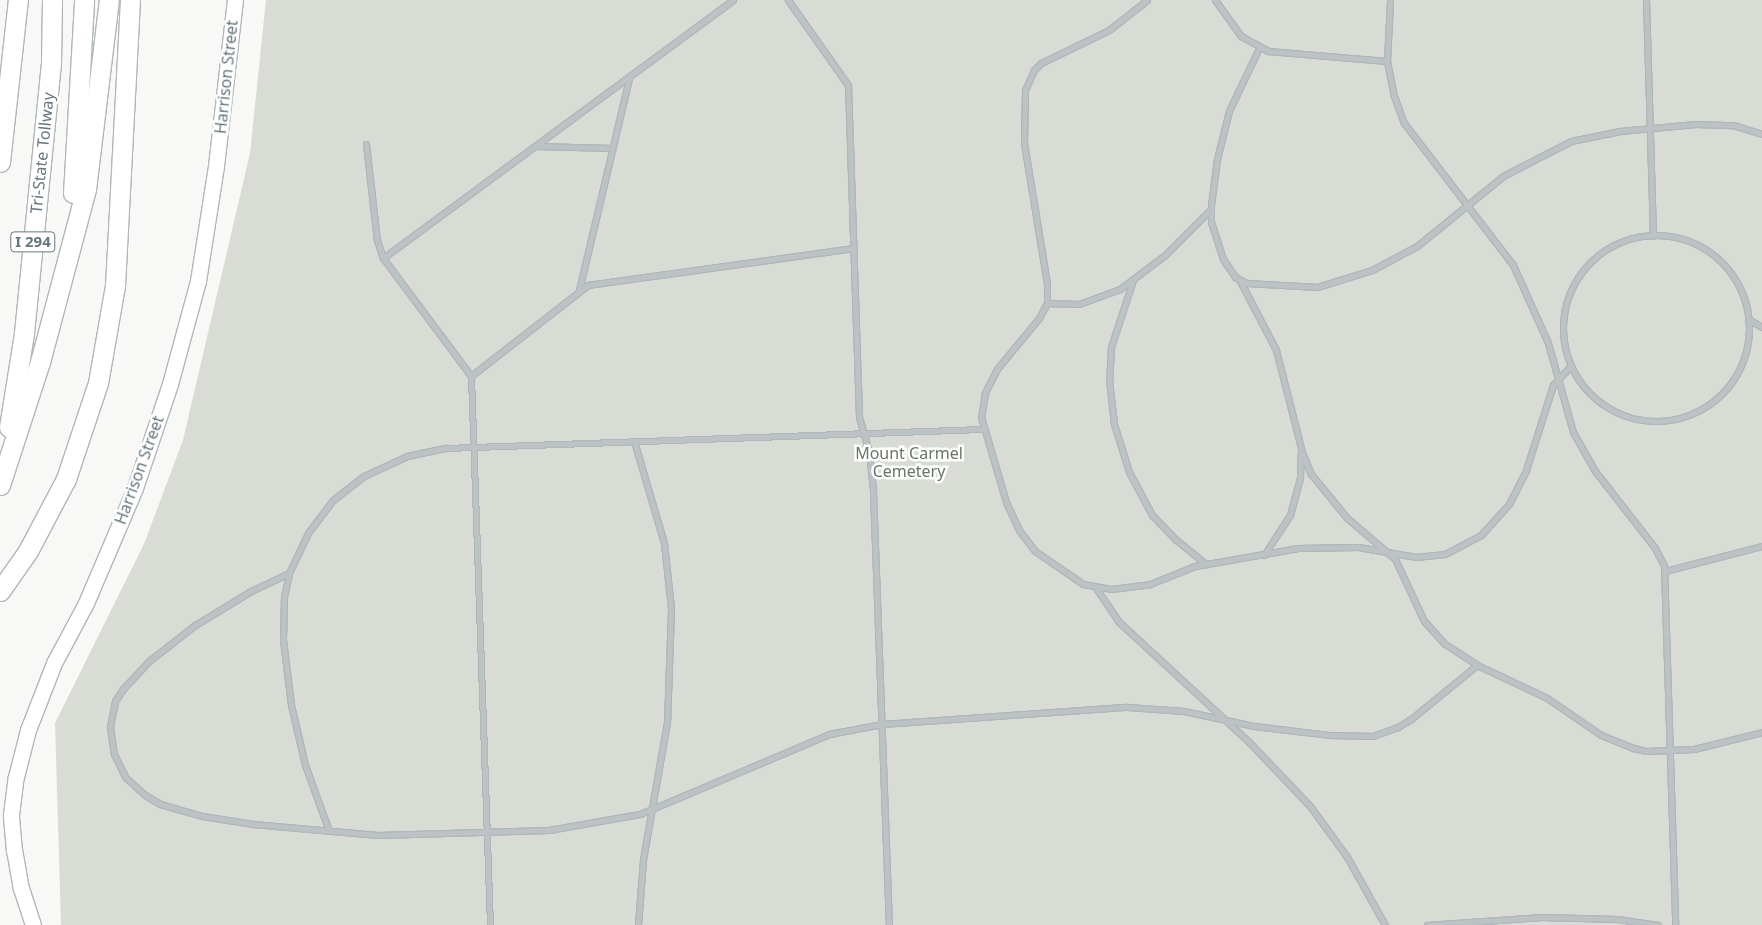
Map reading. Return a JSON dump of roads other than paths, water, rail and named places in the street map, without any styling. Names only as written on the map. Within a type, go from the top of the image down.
[{"type":"highway","points":[[0,162],[18,0]]},
{"type":"highway","name":"Tri-State Tollway","points":[[0,484],[24,333],[51,64],[52,0]]},
{"type":"highway","points":[[58,298],[77,160],[84,0]]},
{"type":"highway","points":[[0,484],[58,298],[86,188],[109,0]]},
{"type":"highway","points":[[0,591],[28,550],[66,479],[98,383],[115,286],[130,0]]},
{"type":"main road","name":"Harrison Street","points":[[33,925],[21,889],[14,851],[11,815],[16,777],[28,730],[54,663],[86,603],[135,488],[170,384],[198,281],[216,166],[235,0]]},
{"type":"lane","points":[[382,258],[733,0]]},
{"type":"lane","points":[[788,0],[848,84],[859,418],[872,472],[889,925]]},
{"type":"lane","points":[[1147,0],[1109,30],[1049,57],[1034,70],[1027,84],[1023,104],[1024,143],[1047,284],[1047,303],[1039,318],[1010,350],[990,381],[982,404],[983,429],[1006,502],[1026,542],[1060,569],[1096,588],[1118,621],[1249,742],[1323,822],[1361,879],[1385,925]]},
{"type":"lane","points":[[1215,0],[1233,27],[1258,48],[1286,54],[1387,61]]},
{"type":"lane","points":[[1390,0],[1387,61],[1404,123],[1468,203],[1519,278],[1538,317],[1565,412],[1591,465],[1654,548],[1664,571],[1676,925]]},
{"type":"lane","points":[[1646,0],[1653,236]]},
{"type":"lane","points":[[1258,48],[1236,92],[1224,126],[1212,209],[1218,247],[1230,271],[1240,281],[1282,366],[1302,452],[1312,474],[1333,503],[1390,553],[1434,634],[1458,654],[1477,665],[1530,688],[1618,743],[1646,751],[1671,751],[1714,746],[1762,732]]},
{"type":"lane","points":[[579,291],[629,78]]},
{"type":"lane","points":[[1240,281],[1302,288],[1355,276],[1417,246],[1503,176],[1554,147],[1587,136],[1650,127],[1723,124],[1762,134]]},
{"type":"lane","points":[[366,144],[377,240],[382,258],[470,376],[490,925]]},
{"type":"lane","points":[[536,146],[612,148]]},
{"type":"lane","points":[[1047,303],[1067,306],[1091,301],[1133,280],[1165,255],[1212,209]]},
{"type":"lane","points":[[1653,236],[1687,241],[1720,262],[1742,293],[1748,319],[1747,344],[1734,379],[1707,406],[1682,417],[1654,421],[1616,412],[1593,397],[1571,366],[1564,342],[1563,319],[1575,283],[1589,264],[1612,247],[1653,236]]},
{"type":"lane","points":[[470,376],[579,291],[598,282],[853,248]]},
{"type":"lane","points":[[1133,280],[1111,347],[1109,380],[1114,424],[1128,472],[1152,515],[1175,539],[1206,564]]},
{"type":"lane","points":[[1748,319],[1762,327]]},
{"type":"lane","points":[[1096,588],[1140,586],[1206,564],[1318,546],[1358,547],[1416,557],[1446,554],[1468,544],[1493,525],[1509,504],[1526,470],[1557,379],[1571,366]]},
{"type":"lane","points":[[329,831],[305,765],[286,676],[284,597],[289,573],[318,518],[347,487],[407,456],[446,448],[983,429]]},
{"type":"lane","points":[[634,441],[657,511],[671,585],[667,722],[640,877],[638,925]]},
{"type":"lane","points":[[1263,555],[1278,538],[1290,515],[1300,477],[1302,452]]},
{"type":"lane","points":[[1664,571],[1762,546]]},
{"type":"lane","points":[[289,573],[221,608],[149,661],[115,701],[111,739],[114,754],[125,776],[160,804],[202,816],[253,824],[378,835],[486,833],[589,825],[624,819],[820,738],[853,728],[882,724],[1127,707],[1184,711],[1223,720],[1330,735],[1373,736],[1411,719],[1477,665]]},
{"type":"lane","points":[[1427,925],[1542,917],[1617,919],[1658,925]]},
{"type":"park label","name":"Mount Carmel Cemetery","points":[[909,462]]}]
